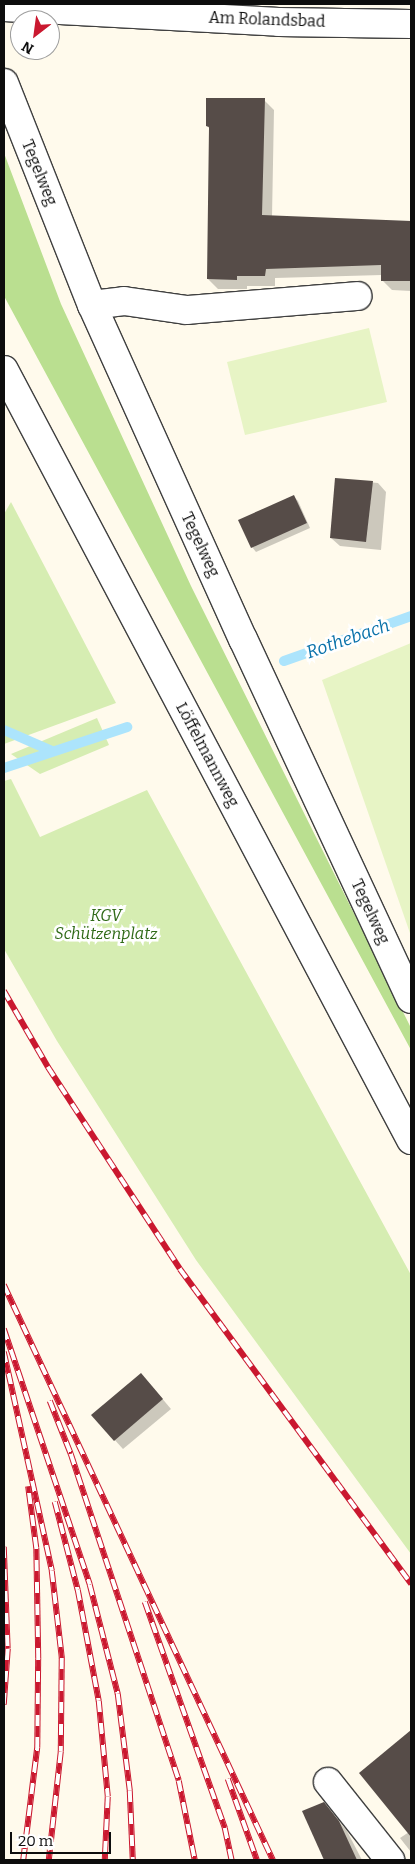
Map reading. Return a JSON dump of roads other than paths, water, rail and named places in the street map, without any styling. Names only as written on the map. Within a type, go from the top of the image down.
[{"type":"street","name":"Am Rolandsbad","points":[[4,7],[279,22],[411,24]]},
{"type":"street","name":"Tegelweg","points":[[4,83],[92,305],[239,630],[411,999]]},
{"type":"street","points":[[92,305],[124,301],[187,310],[357,296]]},
{"type":"street","name":"Löffelmannweg","points":[[4,370],[403,1109],[411,1140]]},
{"type":"street","points":[[328,1782],[390,1860]]},
{"type":"waterway","name":"Rothebach","points":[[284,661],[411,616]]},
{"type":"waterway","name":"Rothebach","points":[[4,768],[127,727]]},
{"type":"waterway","points":[[4,730],[52,751]]},
{"type":"railway","points":[[4,991],[48,1067],[180,1269],[411,1584]]},
{"type":"railway","points":[[4,1285],[273,1860]]},
{"type":"railway","points":[[4,1329],[90,1585],[118,1694],[130,1791],[133,1860]]},
{"type":"railway","points":[[4,1352],[52,1571],[62,1658],[61,1752],[49,1860]]},
{"type":"railway","points":[[50,1401],[71,1454],[179,1781],[195,1860]]},
{"type":"railway","points":[[23,1860],[37,1748],[36,1548],[28,1487]]},
{"type":"railway","points":[[55,1502],[78,1590],[99,1701],[108,1797],[105,1860]]},
{"type":"railway","points":[[4,1547],[8,1649],[4,1705]]},
{"type":"railway","points":[[145,1602],[225,1828],[232,1860]]},
{"type":"railway","points":[[228,1779],[257,1860]]},
{"type":"park label","name":"KGV Schützenplatz","points":[[106,925]]}]
